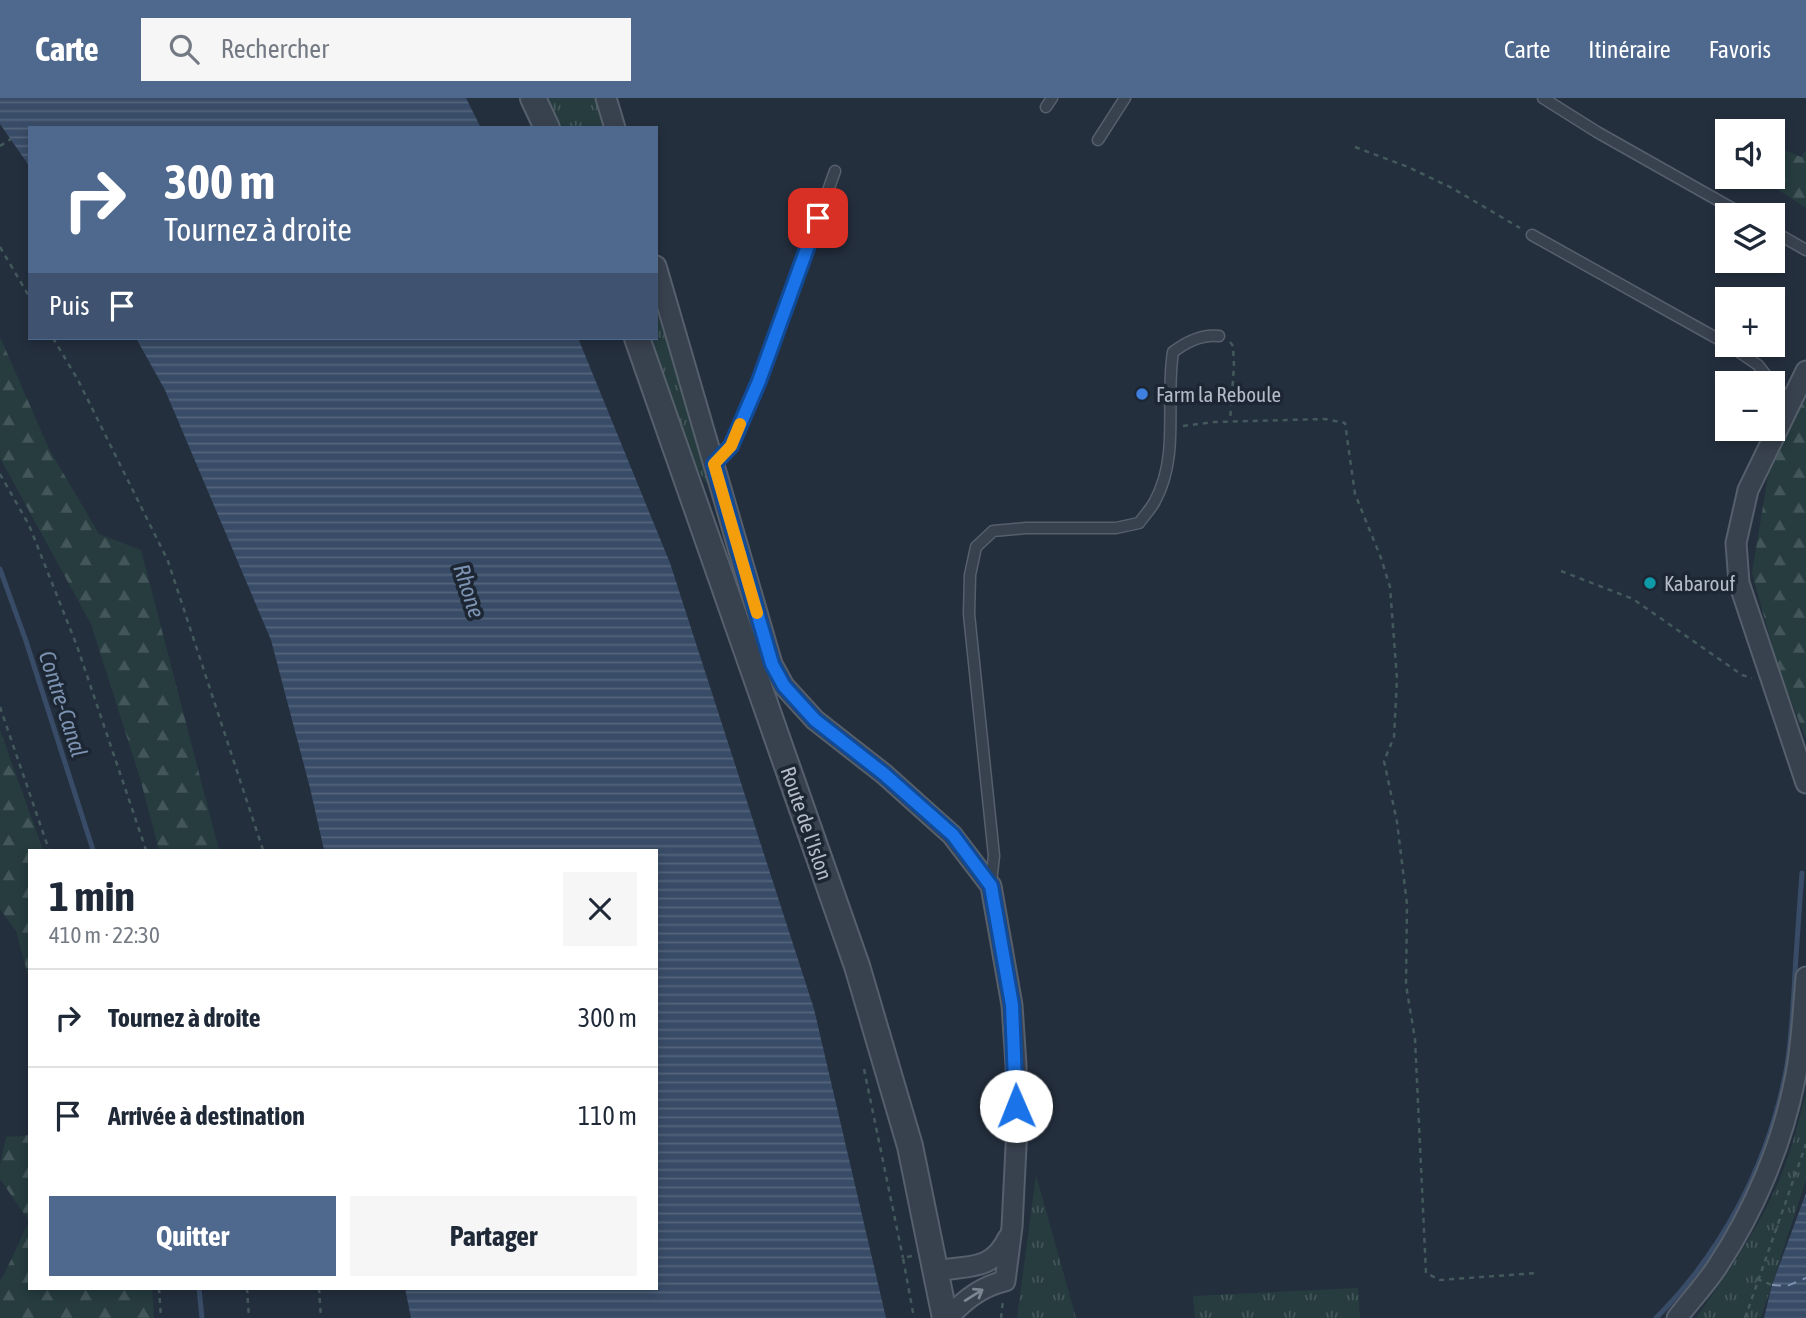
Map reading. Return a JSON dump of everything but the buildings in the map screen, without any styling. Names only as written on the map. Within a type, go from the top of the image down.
[{"type":"street","points":[[533,98],[546,126]]},
{"type":"street","points":[[606,98],[614,126]]},
{"type":"street","points":[[658,273],[772,664],[784,686],[815,720],[884,774],[953,835],[991,886],[1012,1005],[1017,1127],[1012,1227],[1005,1281],[991,1285],[966,1300],[946,1318]]},
{"type":"street","name":"Route de l'Islon","points":[[637,340],[656,388],[857,966],[910,1146],[946,1318]]},
{"type":"street","points":[[1806,371],[1748,490],[1736,543],[1739,583],[1806,783]]},
{"type":"street","points":[[1677,1318],[1716,1268],[1743,1223],[1783,1128],[1796,1077],[1806,977]]},
{"type":"street","points":[[934,1261],[978,1265],[991,1261],[1000,1252],[1012,1227]]},
{"type":"lane","points":[[1046,107],[1052,98]]},
{"type":"lane","points":[[1098,140],[1125,98]]},
{"type":"lane","points":[[1543,98],[1597,132],[1723,203]]},
{"type":"lane","points":[[714,464],[731,446],[768,359],[835,171]]},
{"type":"lane","points":[[1532,235],[1715,337]]},
{"type":"lane","points":[[1785,238],[1806,250]]},
{"type":"lane","points":[[991,886],[994,856],[969,614],[970,575],[976,548],[993,531],[1026,528],[1116,528],[1139,523],[1155,502],[1168,468],[1170,368],[1173,352],[1185,342],[1212,335],[1219,336]]},
{"type":"lane","points":[[1747,357],[1762,371]]},
{"type":"lane","points":[[1785,395],[1792,400]]},
{"type":"path","points":[[0,146],[11,139]]},
{"type":"path","points":[[1355,147],[1408,167],[1452,188],[1532,235]]},
{"type":"path","points":[[0,247],[28,295]]},
{"type":"path","points":[[1219,336],[1233,346],[1230,421]]},
{"type":"path","points":[[54,340],[78,380],[168,561],[263,849]]},
{"type":"path","points":[[1170,430],[1230,421],[1325,419],[1345,423],[1354,494],[1390,587],[1397,678],[1394,737],[1384,761],[1397,822],[1407,904],[1406,985],[1415,1040],[1426,1273],[1440,1280],[1537,1273]]},
{"type":"path","points":[[0,474],[29,525],[77,646],[146,849]]},
{"type":"path","points":[[1561,571],[1633,599],[1742,675],[1772,683]]},
{"type":"path","points":[[0,707],[49,849]]},
{"type":"path","points":[[862,1058],[914,1318]]},
{"type":"path","points":[[1745,1318],[1756,1279],[1806,1144]]},
{"type":"path","points":[[903,1258],[934,1261]]},
{"type":"path","points":[[1756,1279],[1772,1284]]},
{"type":"path","points":[[159,1290],[161,1318]]},
{"type":"path","points":[[247,1290],[249,1318]]},
{"type":"path","points":[[319,1290],[321,1318]]},
{"type":"green space","points":[[547,98],[598,98],[606,126],[562,126]]},
{"type":"green space","points":[[1785,150],[1801,157],[1806,150],[1806,208],[1777,189],[1785,189]]},
{"type":"green space","points":[[658,299],[705,455],[707,485],[693,461],[649,340],[658,340]]},
{"type":"green space","points":[[0,337],[49,449],[99,534],[141,550],[219,849],[159,849],[140,778],[91,624],[0,458]]},
{"type":"green space","points":[[1806,394],[1806,739],[1779,670],[1752,573],[1768,476]]},
{"type":"green space","points":[[0,730],[43,849],[28,849],[28,976],[16,931],[0,909]]},
{"type":"green space","points":[[1806,1094],[1806,1180],[1761,1318],[1696,1318],[1735,1261],[1770,1200],[1788,1157]]},
{"type":"green space","points":[[28,1135],[28,1220],[0,1179],[6,1137]]},
{"type":"green space","points":[[1036,1175],[1076,1318],[1017,1318]]},
{"type":"green space","points":[[28,1223],[28,1290],[152,1290],[154,1318],[0,1318],[0,1280]]},
{"type":"green space","points":[[1358,1288],[1360,1318],[1195,1318],[1193,1296]]},
{"type":"water","points":[[0,98],[466,98],[480,126],[28,126],[28,164],[0,124]]},
{"type":"water","name":"Rhone","points":[[137,340],[579,340],[670,563],[814,1009],[886,1318],[411,1318],[405,1290],[658,1290],[658,849],[324,849],[271,640],[165,390]]},
{"type":"water","points":[[1806,1193],[1806,1318],[1764,1318],[1772,1285]]},
{"type":"waterway","name":"Contre-Canal","points":[[0,569],[93,849]]},
{"type":"waterway","points":[[1656,1318],[1680,1292],[1721,1237],[1753,1176],[1777,1110],[1789,1055],[1802,873]]},
{"type":"waterway","name":"Contre-Canal","points":[[199,1290],[202,1318]]},
{"type":"ferry route","points":[[1772,1285],[1787,1286],[1806,1278]]},
{"type":"slow traffic","points":[[740,424],[731,446],[714,464],[757,613]]},
{"type":"place","name":"Farm la Reboule","points":[[1142,394]]},
{"type":"place","name":"Kabarouf","points":[[1650,583]]},
{"type":"route","points":[[818,218],[759,381],[731,446],[714,464],[772,664],[784,686],[815,720],[857,751],[953,835],[991,886],[1012,1005],[1016,1106]]}]
